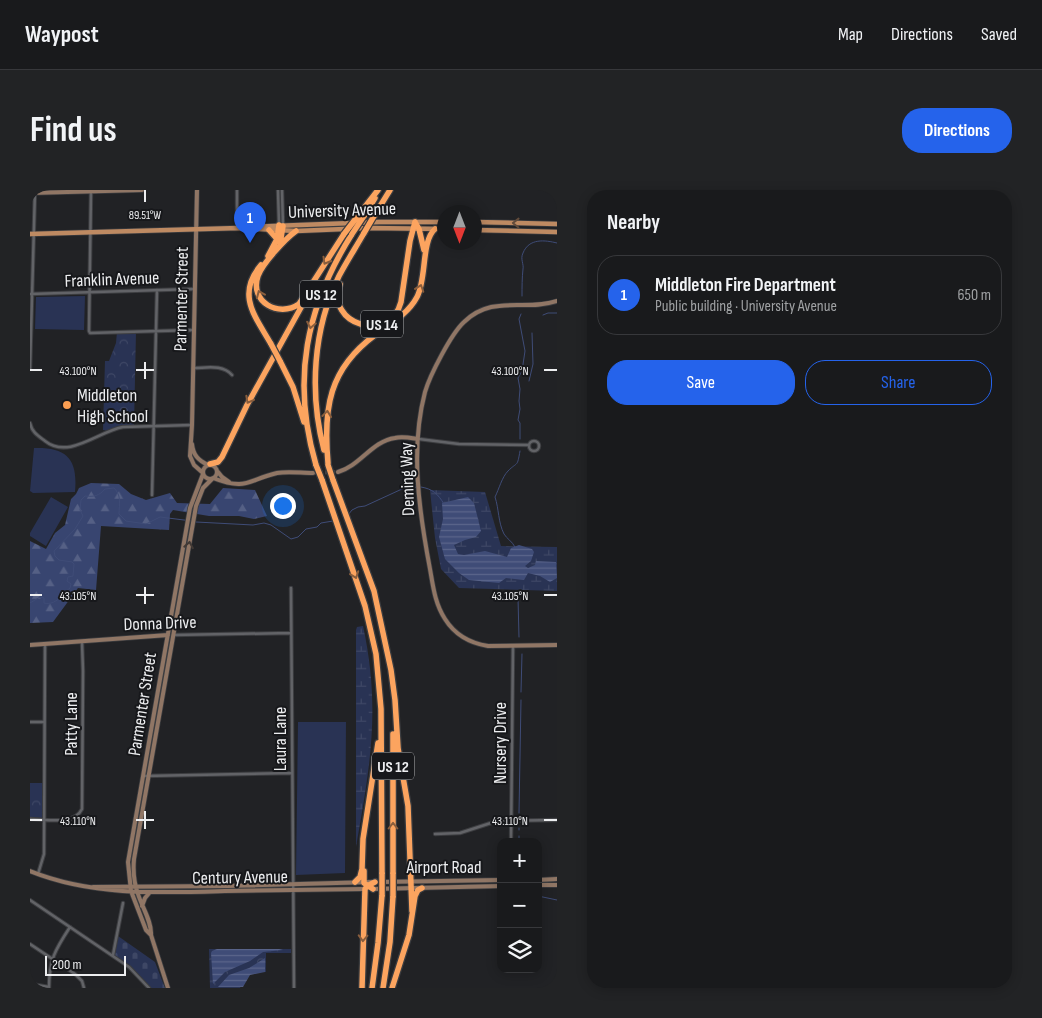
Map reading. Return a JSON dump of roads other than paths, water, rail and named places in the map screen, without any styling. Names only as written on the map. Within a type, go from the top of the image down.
[{"type":"highway","name":"US 12","points":[[372,988],[382,895],[381,709],[378,672],[369,620],[316,465],[310,442],[304,380],[306,352],[313,317],[326,280],[360,216],[379,190]]},
{"type":"highway","name":"US 12","points":[[383,988],[390,942],[393,896],[393,718],[389,657],[374,591],[328,464],[317,415],[316,360],[323,321],[339,277],[390,190]]},
{"type":"highway","points":[[209,465],[217,462],[222,457],[247,405],[310,289],[344,234],[360,216]]},
{"type":"highway","name":"US 14","points":[[352,255],[338,287],[342,310],[346,316],[360,324],[373,326],[383,324],[392,318],[400,306],[416,229],[415,222]]},
{"type":"highway","points":[[281,228],[272,250],[254,273],[248,291],[250,305],[293,386],[310,442]]},
{"type":"highway","points":[[278,248],[281,228]]},
{"type":"highway","points":[[416,229],[425,254]]},
{"type":"highway","points":[[328,464],[327,411],[330,395],[338,377],[348,360],[360,347],[399,318],[418,296],[423,282],[425,254],[430,235],[435,229]]},
{"type":"highway","points":[[269,230],[277,239]]},
{"type":"highway","points":[[296,231],[278,248],[258,275],[257,290],[262,300],[275,309],[289,309],[299,304],[310,289]]},
{"type":"highway","points":[[389,657],[395,700],[398,748],[408,806],[412,911]]},
{"type":"highway","points":[[355,882],[362,872],[364,836],[376,762],[381,709]]},
{"type":"highway","points":[[362,988],[367,886],[364,836]]},
{"type":"highway","points":[[367,886],[375,882]]},
{"type":"highway","points":[[392,988],[409,935],[415,896],[418,890],[422,888]]},
{"type":"main road","name":"University Avenue","points":[[32,234],[238,228],[269,230],[437,222]]},
{"type":"main road","points":[[482,222],[557,224]]},
{"type":"main road","name":"University Avenue","points":[[238,228],[260,225],[296,231],[360,228],[435,229]]},
{"type":"main road","points":[[482,230],[557,232]]},
{"type":"street","points":[[30,369],[33,192],[142,190]]},
{"type":"street","name":"Parmenter Street","points":[[168,988],[151,935],[151,929],[135,886],[134,858],[187,525],[193,499],[203,474],[194,465],[190,451],[197,190]]},
{"type":"street","points":[[238,190],[238,228]]},
{"type":"street","points":[[278,190],[281,228]]},
{"type":"street","points":[[281,228],[282,190]]},
{"type":"street","points":[[91,191],[89,331],[92,333],[194,330]]},
{"type":"street","name":"Franklin Avenue","points":[[31,294],[194,289]]},
{"type":"street","points":[[152,495],[157,290]]},
{"type":"street","name":"Deming Way","points":[[557,301],[539,305],[503,304],[493,306],[476,312],[464,322],[455,333],[427,386],[418,439],[423,530],[436,598],[444,618],[456,633],[468,641],[488,646],[557,645]]},
{"type":"street","points":[[193,368],[220,368],[227,370],[232,375]]},
{"type":"street","points":[[30,423],[34,433],[50,445],[57,447],[74,446],[103,435],[115,428],[192,425]]},
{"type":"street","points":[[338,472],[348,468],[386,440],[397,437],[459,444],[529,446]]},
{"type":"street","name":"Parmenter Street","points":[[191,439],[195,456],[209,465]]},
{"type":"street","points":[[248,484],[228,481],[222,477],[214,466],[209,465],[203,469],[203,474],[208,479],[213,478],[233,484],[248,484],[280,473],[313,473]]},
{"type":"street","points":[[213,478],[217,474],[217,470]]},
{"type":"street","name":"Parmenter Street","points":[[151,935],[146,932],[129,886],[129,860],[193,525],[203,488],[213,478]]},
{"type":"street","name":"Laura Lane","points":[[291,588],[294,988]]},
{"type":"street","name":"Donna Drive","points":[[30,645],[168,635],[291,632]]},
{"type":"street","name":"Patty Lane","points":[[44,819],[70,820],[78,815],[82,807],[82,642]]},
{"type":"street","points":[[38,874],[44,854],[45,645]]},
{"type":"street","name":"Nursery Drive","points":[[511,838],[513,645]]},
{"type":"street","points":[[30,722],[44,722]]},
{"type":"street","points":[[146,776],[292,773]]},
{"type":"street","points":[[30,820],[44,819]]},
{"type":"street","points":[[435,834],[460,833],[490,822],[557,820]]},
{"type":"street","name":"Century Avenue","points":[[30,871],[62,882],[137,892],[292,890],[367,886]]},
{"type":"street","name":"Airport Road","points":[[375,882],[497,880]]},
{"type":"street","points":[[542,880],[557,880]]},
{"type":"street","name":"Century Avenue","points":[[93,887],[292,885],[355,882],[388,889]]},
{"type":"street","points":[[542,885],[557,885]]},
{"type":"street","name":"Airport Road","points":[[388,889],[497,886]]},
{"type":"street","points":[[142,906],[150,892]]},
{"type":"street","points":[[30,900],[130,967],[149,988]]},
{"type":"street","points":[[113,955],[123,904]]},
{"type":"street","points":[[30,984],[49,988],[52,959],[70,927]]},
{"type":"street","points":[[30,944],[74,973],[82,981],[84,988]]},
{"type":"waterway","points":[[522,296],[522,257],[526,248],[533,242],[538,241],[557,243]]},
{"type":"waterway","points":[[543,315],[557,313]]},
{"type":"waterway","points":[[520,439],[520,423],[518,420],[520,389],[518,378],[522,371],[525,351],[519,319],[521,314]]},
{"type":"waterway","points":[[529,381],[533,364],[532,333]]},
{"type":"waterway","points":[[515,547],[505,536],[502,529],[495,497],[502,480],[511,468],[517,464],[520,451]]},
{"type":"waterway","points":[[348,515],[358,507],[365,506],[402,489],[417,487]]},
{"type":"waterway","points":[[421,487],[435,492],[444,504]]},
{"type":"waterway","points":[[30,603],[40,597],[44,598],[44,603],[52,603],[70,588],[71,584],[67,581],[68,577],[73,576],[74,564],[59,560],[55,556],[54,551],[75,529],[83,516],[80,510],[81,500],[85,496],[96,496],[105,489],[114,488],[119,497],[119,514],[126,521],[146,524],[160,517],[192,521]]},
{"type":"waterway","points":[[196,522],[253,525],[264,523],[271,525],[291,539],[298,537],[306,529],[333,521]]},
{"type":"waterway","points":[[519,637],[518,598],[521,592]]},
{"type":"waterway","points":[[521,692],[522,654]]},
{"type":"waterway","points":[[519,813],[521,700]]},
{"type":"waterway","points":[[542,897],[557,900]]},
{"type":"tunnel","points":[[313,473],[338,472]]},
{"type":"place","name":"Middleton Fire Department","points":[[250,243]]},
{"type":"place","name":"Middleton High School","points":[[67,405]]}]
